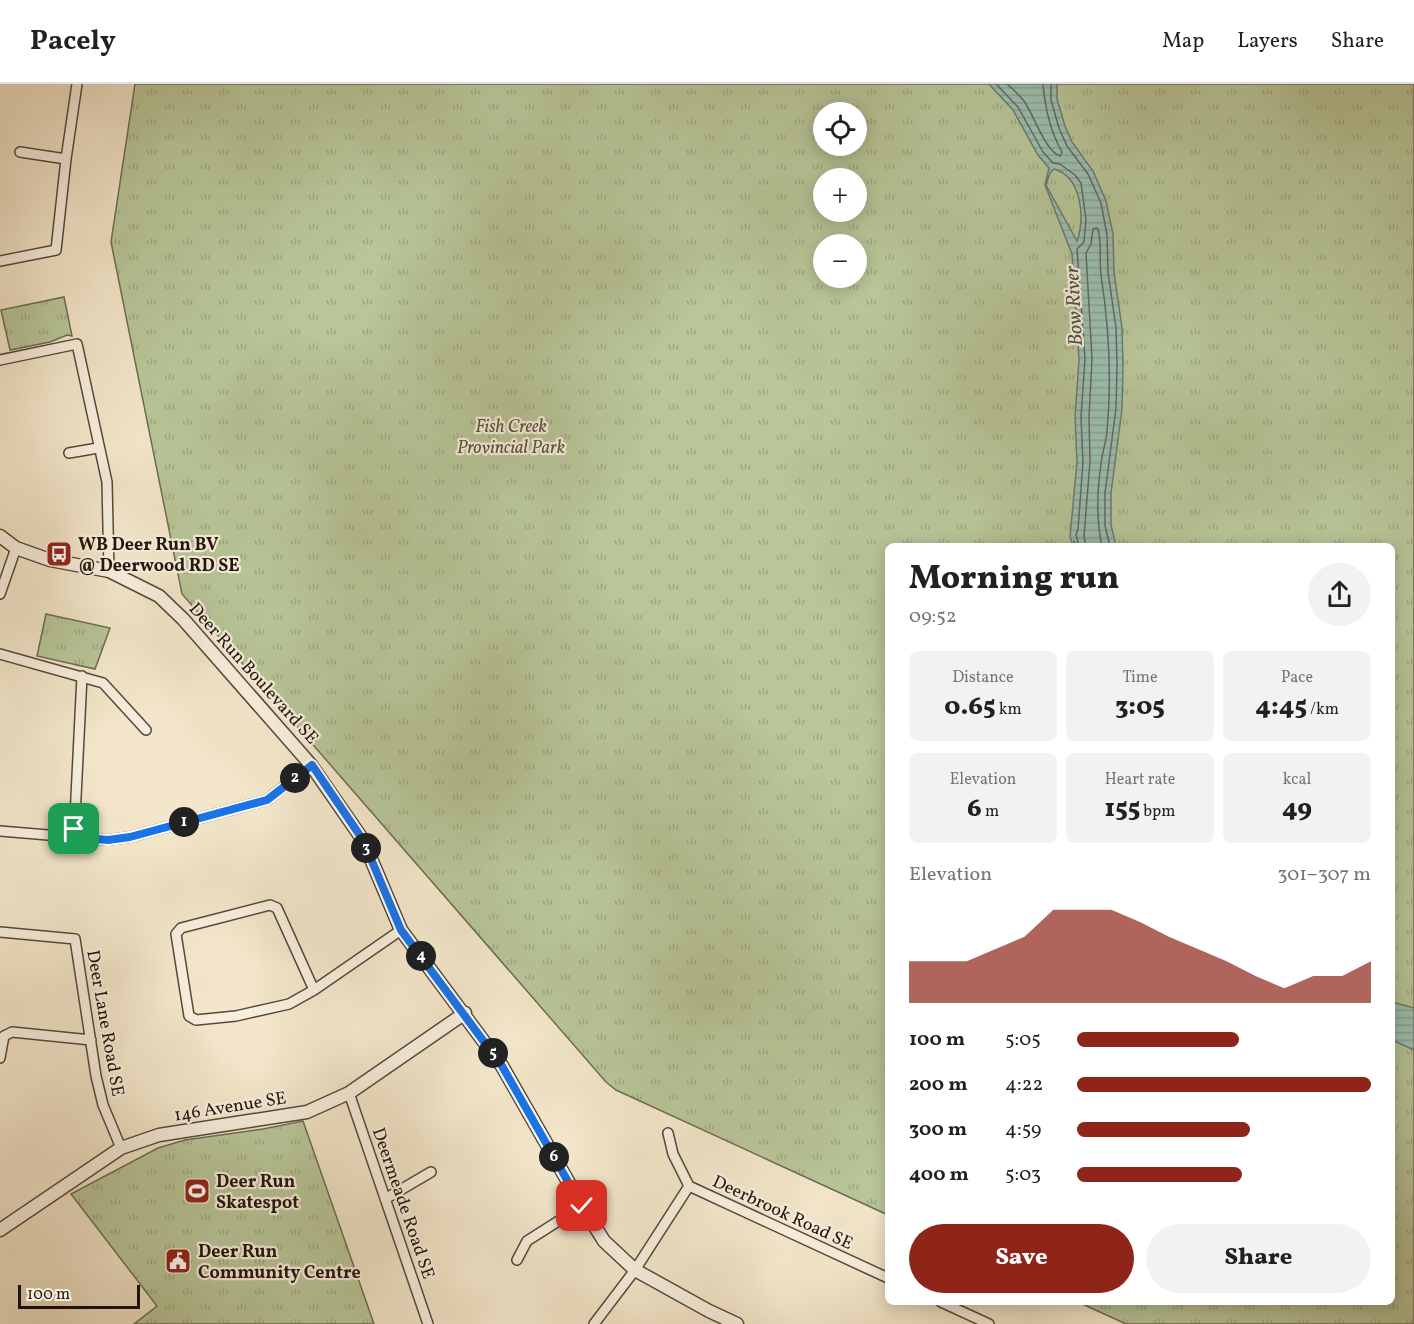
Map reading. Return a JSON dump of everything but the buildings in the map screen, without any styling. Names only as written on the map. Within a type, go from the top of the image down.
[{"type":"street","points":[[0,261],[56,250],[77,84]]},
{"type":"street","points":[[20,152],[66,159]]},
{"type":"street","points":[[0,360],[77,344],[107,482],[109,571]]},
{"type":"street","points":[[69,453],[98,448]]},
{"type":"street","name":"Deer Run Boulevard SE","points":[[0,536],[16,548],[50,560],[109,571],[159,596],[183,619],[312,765],[363,840],[401,930],[465,1013],[502,1066],[604,1241],[635,1270],[737,1324]]},
{"type":"street","points":[[0,594],[16,548]]},
{"type":"street","points":[[0,654],[103,682],[146,730]]},
{"type":"street","points":[[74,837],[82,676]]},
{"type":"street","points":[[0,831],[108,840],[130,837],[267,800],[312,765]]},
{"type":"street","points":[[314,990],[277,908],[270,905],[181,928],[176,934],[189,1016],[196,1020],[236,1016],[289,1004],[314,990],[401,930]]},
{"type":"street","name":"Deer Lane Road SE","points":[[0,932],[75,939],[103,1106],[121,1148]]},
{"type":"street","name":"146 Avenue SE","points":[[0,1230],[121,1148],[159,1135],[307,1112],[349,1093],[465,1013]]},
{"type":"street","points":[[0,1058],[4,1036],[12,1032],[91,1040]]},
{"type":"street","name":"Deermeade Road SE","points":[[349,1093],[428,1324]]},
{"type":"street","points":[[668,1133],[673,1154],[689,1186]]},
{"type":"street","points":[[386,1199],[431,1173]]},
{"type":"street","name":"Deerbrook Road SE","points":[[635,1270],[689,1186],[885,1277]]},
{"type":"street","points":[[517,1260],[527,1241],[582,1206]]},
{"type":"street","points":[[594,1324],[635,1270]]},
{"type":"street","points":[[948,1305],[989,1324]]},
{"type":"green space","name":"Fish Creek Provincial Park","points":[[135,84],[1414,84],[1414,1324],[1126,1324],[1085,1305],[1395,1305],[1395,543],[885,543],[885,1214],[616,1090],[606,1082],[182,594],[111,242]]},
{"type":"green space","points":[[64,297],[72,336],[67,335],[50,342],[10,350],[1,310]]},
{"type":"green space","points":[[46,614],[110,628],[95,669],[37,656]]},
{"type":"green space","points":[[303,1121],[374,1324],[134,1324],[157,1306],[71,1194],[158,1148],[185,1140]]},
{"type":"water","points":[[989,84],[1057,84],[1057,99],[1065,126],[1072,142],[1093,171],[1106,201],[1113,234],[1114,272],[1122,328],[1122,409],[1111,493],[1111,525],[1115,543],[1075,543],[1074,541],[1072,543],[1070,537],[1077,462],[1075,417],[1079,360],[1072,254],[1045,185],[1049,168],[1038,155],[1013,110]],"holes":[[[1054,169],[1071,180],[1076,189],[1081,210],[1077,241],[1046,185]]]},
{"type":"water","points":[[1395,1003],[1414,1008],[1414,1050],[1395,1041]]},
{"type":"place","name":"WB Deer Run BV @ Deerwood RD SE","points":[[59,554]]},
{"type":"place","name":"Deer Run Skatespot","points":[[197,1191]]},
{"type":"place","name":"Deer Run Community Centre","points":[[178,1261]]},
{"type":"route","points":[[74,829],[74,837],[108,840],[130,837],[267,800],[312,765],[363,840],[401,930],[465,1013],[502,1066],[582,1206]]},
{"type":"water label","name":"Bow River","points":[[1073,306]]}]
